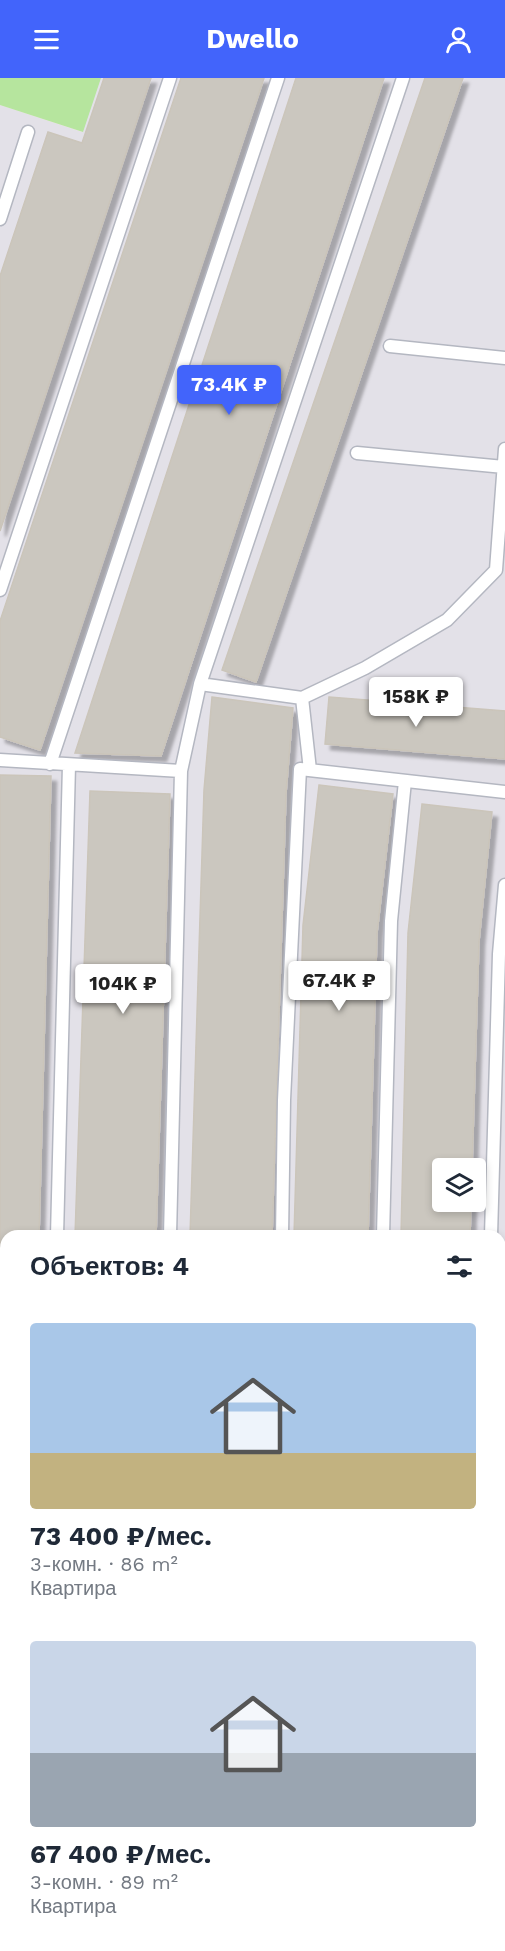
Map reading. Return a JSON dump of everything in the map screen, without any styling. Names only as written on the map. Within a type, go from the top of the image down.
[{"type":"lane","points":[[0,590],[170,78]]},
{"type":"lane","points":[[50,764],[278,78]]},
{"type":"lane","points":[[170,1230],[181,771],[200,684],[403,78]]},
{"type":"lane","points":[[0,219],[28,132]]},
{"type":"lane","points":[[390,346],[505,358]]},
{"type":"lane","points":[[200,684],[302,698],[365,668],[447,620],[496,570],[505,449]]},
{"type":"lane","points":[[357,453],[504,467]]},
{"type":"lane","points":[[302,698],[309,770]]},
{"type":"lane","points":[[0,760],[181,771]]},
{"type":"lane","points":[[57,1230],[69,765]]},
{"type":"lane","points":[[282,1230],[285,1089],[300,769],[505,792]]},
{"type":"lane","points":[[383,1230],[392,921],[405,781]]},
{"type":"lane","points":[[491,1230],[499,954],[505,885]]},
{"type":"shaded area","points":[[101,78],[505,78],[505,1230],[0,1230],[0,105],[82,132]]},
{"type":"green space","points":[[0,78],[101,78],[83,132],[0,105]]},
{"type":"building","points":[[104,78],[151,78],[0,531],[0,276],[48,132],[82,143]]},
{"type":"building","points":[[181,78],[264,78],[40,750],[0,737],[0,621]]},
{"type":"building","points":[[296,78],[384,78],[161,756],[75,753]]},
{"type":"building","points":[[425,78],[463,78],[256,682],[222,670]]},
{"type":"building","points":[[212,697],[293,708],[286,793],[272,1230],[190,1230],[204,790]]},
{"type":"building","points":[[329,697],[505,711],[505,759],[325,744]]},
{"type":"building","points":[[0,775],[51,776],[39,1230],[0,1230]]},
{"type":"building","points":[[319,785],[393,794],[377,933],[368,1230],[294,1230],[303,925]]},
{"type":"building","points":[[90,791],[170,794],[156,1230],[75,1230]]},
{"type":"building","points":[[422,804],[492,812],[479,941],[472,1158],[432,1158],[432,1212],[471,1212],[470,1230],[401,1230],[408,933]]}]
